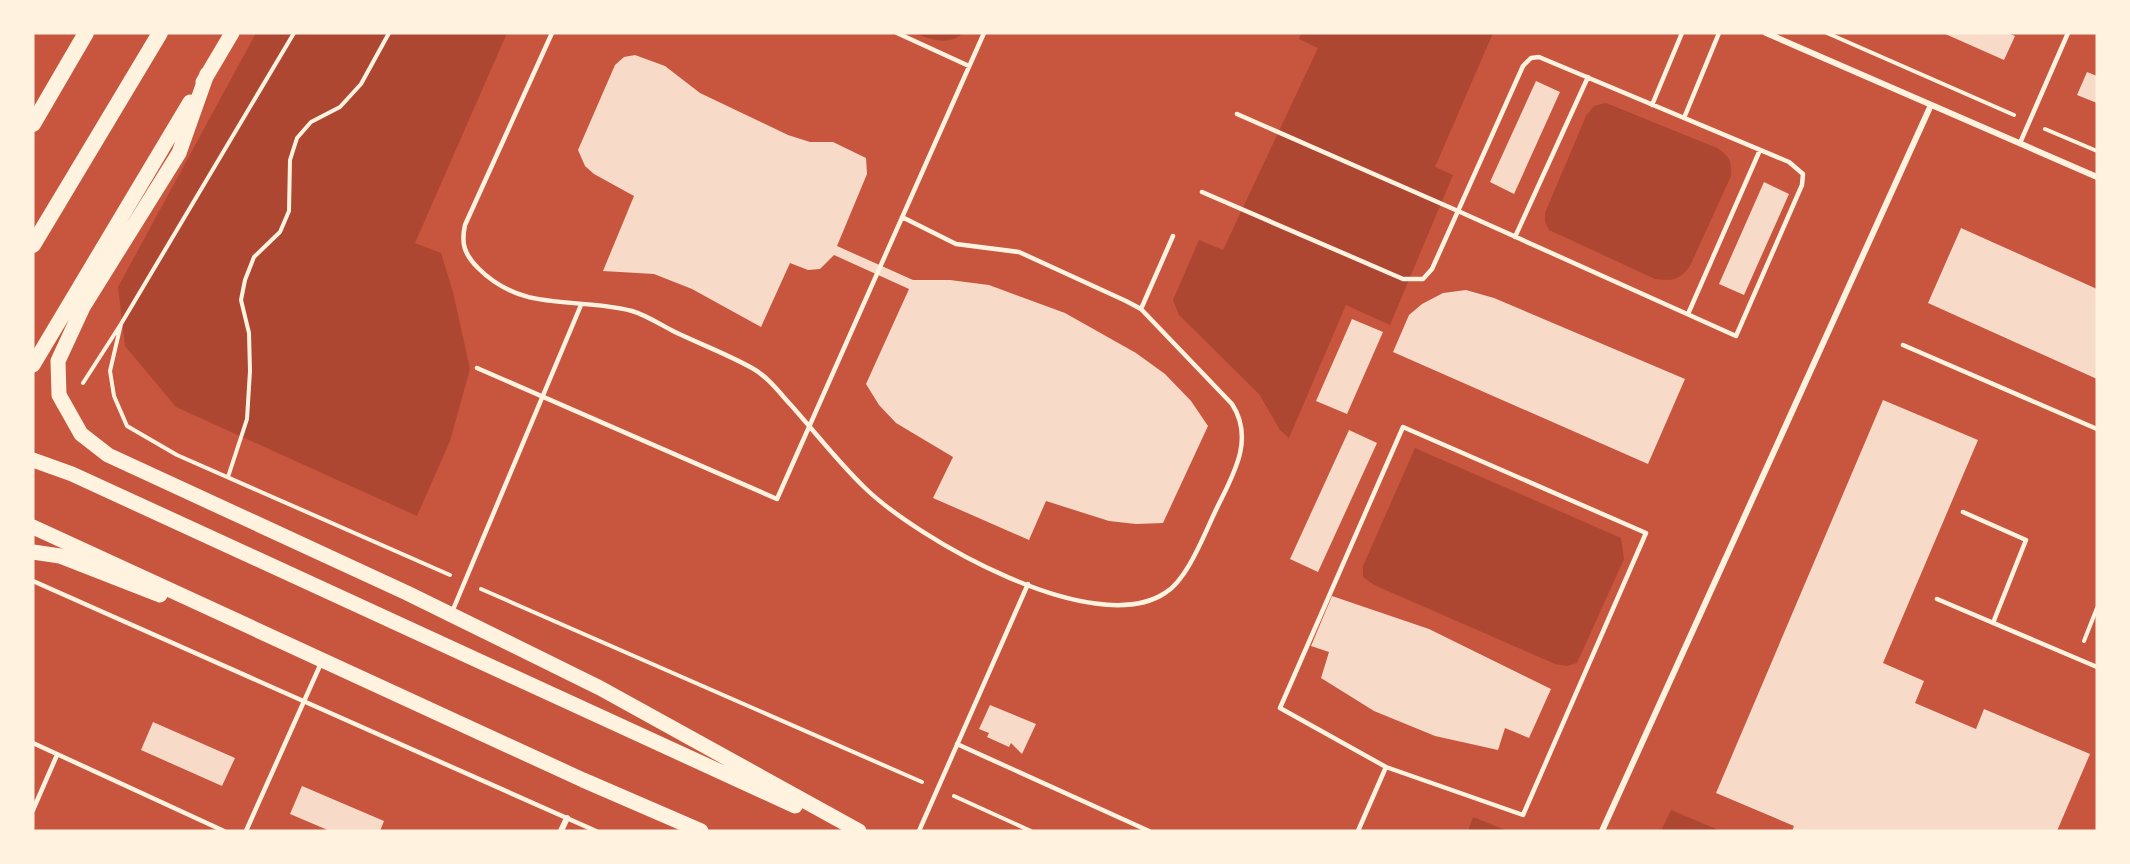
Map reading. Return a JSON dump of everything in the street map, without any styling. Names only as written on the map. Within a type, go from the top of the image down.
[{"type":"highway","points":[[33,124],[86,33]]},
{"type":"highway","points":[[33,245],[160,33]]},
{"type":"main road","points":[[33,365],[232,33]]},
{"type":"main road","points":[[207,74],[179,153],[83,307],[58,361],[59,395],[81,434],[108,455],[451,615],[600,688],[859,831]]},
{"type":"main road","points":[[33,460],[72,474],[850,831]]},
{"type":"main road","points":[[33,527],[701,831]]},
{"type":"main road","points":[[33,552],[60,556],[323,659]]},
{"type":"street","points":[[1766,33],[2097,177]]},
{"type":"street","points":[[1602,831],[1931,105]]},
{"type":"street","points":[[561,831],[567,818]]},
{"type":"lane","points":[[552,33],[465,225],[462,239],[465,251],[483,273],[512,292],[533,300],[633,312],[754,369],[863,486],[912,527],[977,563],[1028,584],[1104,606],[1147,601],[1166,593],[1185,571],[1237,466],[1243,436],[1238,413],[1233,404],[1141,309],[1019,252],[956,244],[902,217]]},
{"type":"lane","points":[[897,33],[969,66]]},
{"type":"lane","points":[[477,368],[777,499],[984,33]]},
{"type":"lane","points":[[1652,105],[1682,33]]},
{"type":"lane","points":[[1684,118],[1719,33]]},
{"type":"lane","points":[[2020,143],[2068,33]]},
{"type":"lane","points":[[1202,192],[1403,279],[1423,279],[1432,268],[1458,212],[1523,66],[1531,58],[1539,57],[1796,166],[1803,174],[1802,185],[1736,336],[1515,237],[1458,212],[1237,114]]},
{"type":"lane","points":[[1515,237],[1588,77]]},
{"type":"lane","points":[[1688,314],[1760,150]]},
{"type":"lane","points":[[1141,309],[1173,236]]},
{"type":"lane","points":[[451,615],[581,305]]},
{"type":"lane","points":[[1903,345],[2097,429]]},
{"type":"lane","points":[[1403,427],[1646,533],[1523,815],[1386,767],[1280,708],[1403,427]]},
{"type":"lane","points":[[1963,512],[2026,540],[1993,623]]},
{"type":"lane","points":[[33,581],[596,831]]},
{"type":"lane","points":[[919,831],[1028,584]]},
{"type":"lane","points":[[1937,599],[2097,667]]},
{"type":"lane","points":[[246,831],[323,659]]},
{"type":"lane","points":[[33,743],[224,831]]},
{"type":"lane","points":[[957,744],[1149,831]]},
{"type":"lane","points":[[33,810],[57,754]]},
{"type":"lane","points":[[1358,831],[1386,767]]},
{"type":"path","points":[[66,408],[121,324],[294,33]]},
{"type":"path","points":[[228,477],[246,419],[250,371],[249,333],[241,300],[244,280],[254,256],[280,232],[289,211],[290,160],[297,138],[311,122],[340,106],[361,84],[389,33]]},
{"type":"path","points":[[1827,33],[2097,151]]},
{"type":"path","points":[[121,324],[111,371],[114,396],[127,426],[177,454],[1031,831]]},
{"type":"path","points":[[2077,658],[2097,608]]},
{"type":"shaded area","points":[[256,33],[507,33],[415,243],[441,253],[453,292],[470,369],[450,441],[417,516],[176,407],[125,346],[118,287]]},
{"type":"shaded area","points":[[915,33],[963,33],[946,41],[934,40]]},
{"type":"shaded area","points":[[1301,33],[1493,33],[1435,167],[1453,175],[1390,325],[1346,305],[1289,438],[1280,430],[1259,394],[1179,315],[1173,300],[1199,240],[1223,250],[1318,48],[1299,39]]},
{"type":"shaded area","points":[[1606,103],[1717,148],[1729,160],[1731,176],[1690,266],[1683,274],[1675,278],[1655,279],[1549,230],[1545,222],[1545,213],[1586,116],[1594,106]]},
{"type":"shaded area","points":[[1415,448],[1621,538],[1624,559],[1577,663],[1567,666],[1555,664],[1374,585],[1363,577],[1363,566]]},
{"type":"shaded area","points":[[1671,810],[1721,831],[1661,831]]},
{"type":"shaded area","points":[[1473,817],[1508,831],[1468,831]]},
{"type":"building","points":[[1943,33],[2008,33],[2015,36],[2004,60]]},
{"type":"building","points":[[635,55],[665,66],[700,93],[788,135],[810,142],[833,142],[866,158],[867,174],[837,246],[913,280],[950,280],[989,285],[1065,313],[1136,353],[1165,374],[1191,401],[1208,426],[1163,523],[1136,524],[1109,521],[1046,501],[1029,540],[933,498],[953,457],[896,423],[879,405],[866,384],[909,289],[834,255],[820,269],[808,270],[790,263],[761,327],[692,289],[654,274],[603,271],[634,196],[594,174],[585,166],[578,150],[615,65],[624,57]]},
{"type":"building","points":[[2087,72],[2097,76],[2097,103],[2077,95]]},
{"type":"building","points":[[1536,81],[1560,92],[1514,194],[1490,182]]},
{"type":"building","points":[[1764,182],[1789,194],[1744,295],[1719,284]]},
{"type":"building","points":[[1961,228],[2097,289],[2097,379],[1928,303]]},
{"type":"building","points":[[1466,290],[1494,298],[1685,379],[1648,464],[1393,352],[1409,315],[1422,304],[1443,293]]},
{"type":"building","points":[[1352,319],[1383,332],[1347,414],[1316,401]]},
{"type":"building","points":[[1883,400],[1978,440],[1883,663],[1924,681],[1915,703],[1976,729],[1984,709],[2090,754],[2057,831],[1792,831],[1794,826],[1716,793]]},
{"type":"building","points":[[1349,430],[1377,443],[1318,572],[1290,559]]},
{"type":"building","points":[[1332,596],[1429,629],[1551,689],[1529,738],[1505,728],[1498,750],[1435,736],[1374,711],[1321,678],[1329,652],[1311,646]]},
{"type":"building","points":[[990,705],[1036,724],[1022,754],[1011,743],[1009,747],[987,737],[989,733],[979,729]]},
{"type":"building","points":[[153,722],[235,758],[222,786],[141,750]]},
{"type":"building","points":[[302,786],[384,821],[380,831],[330,831],[290,814]]}]
